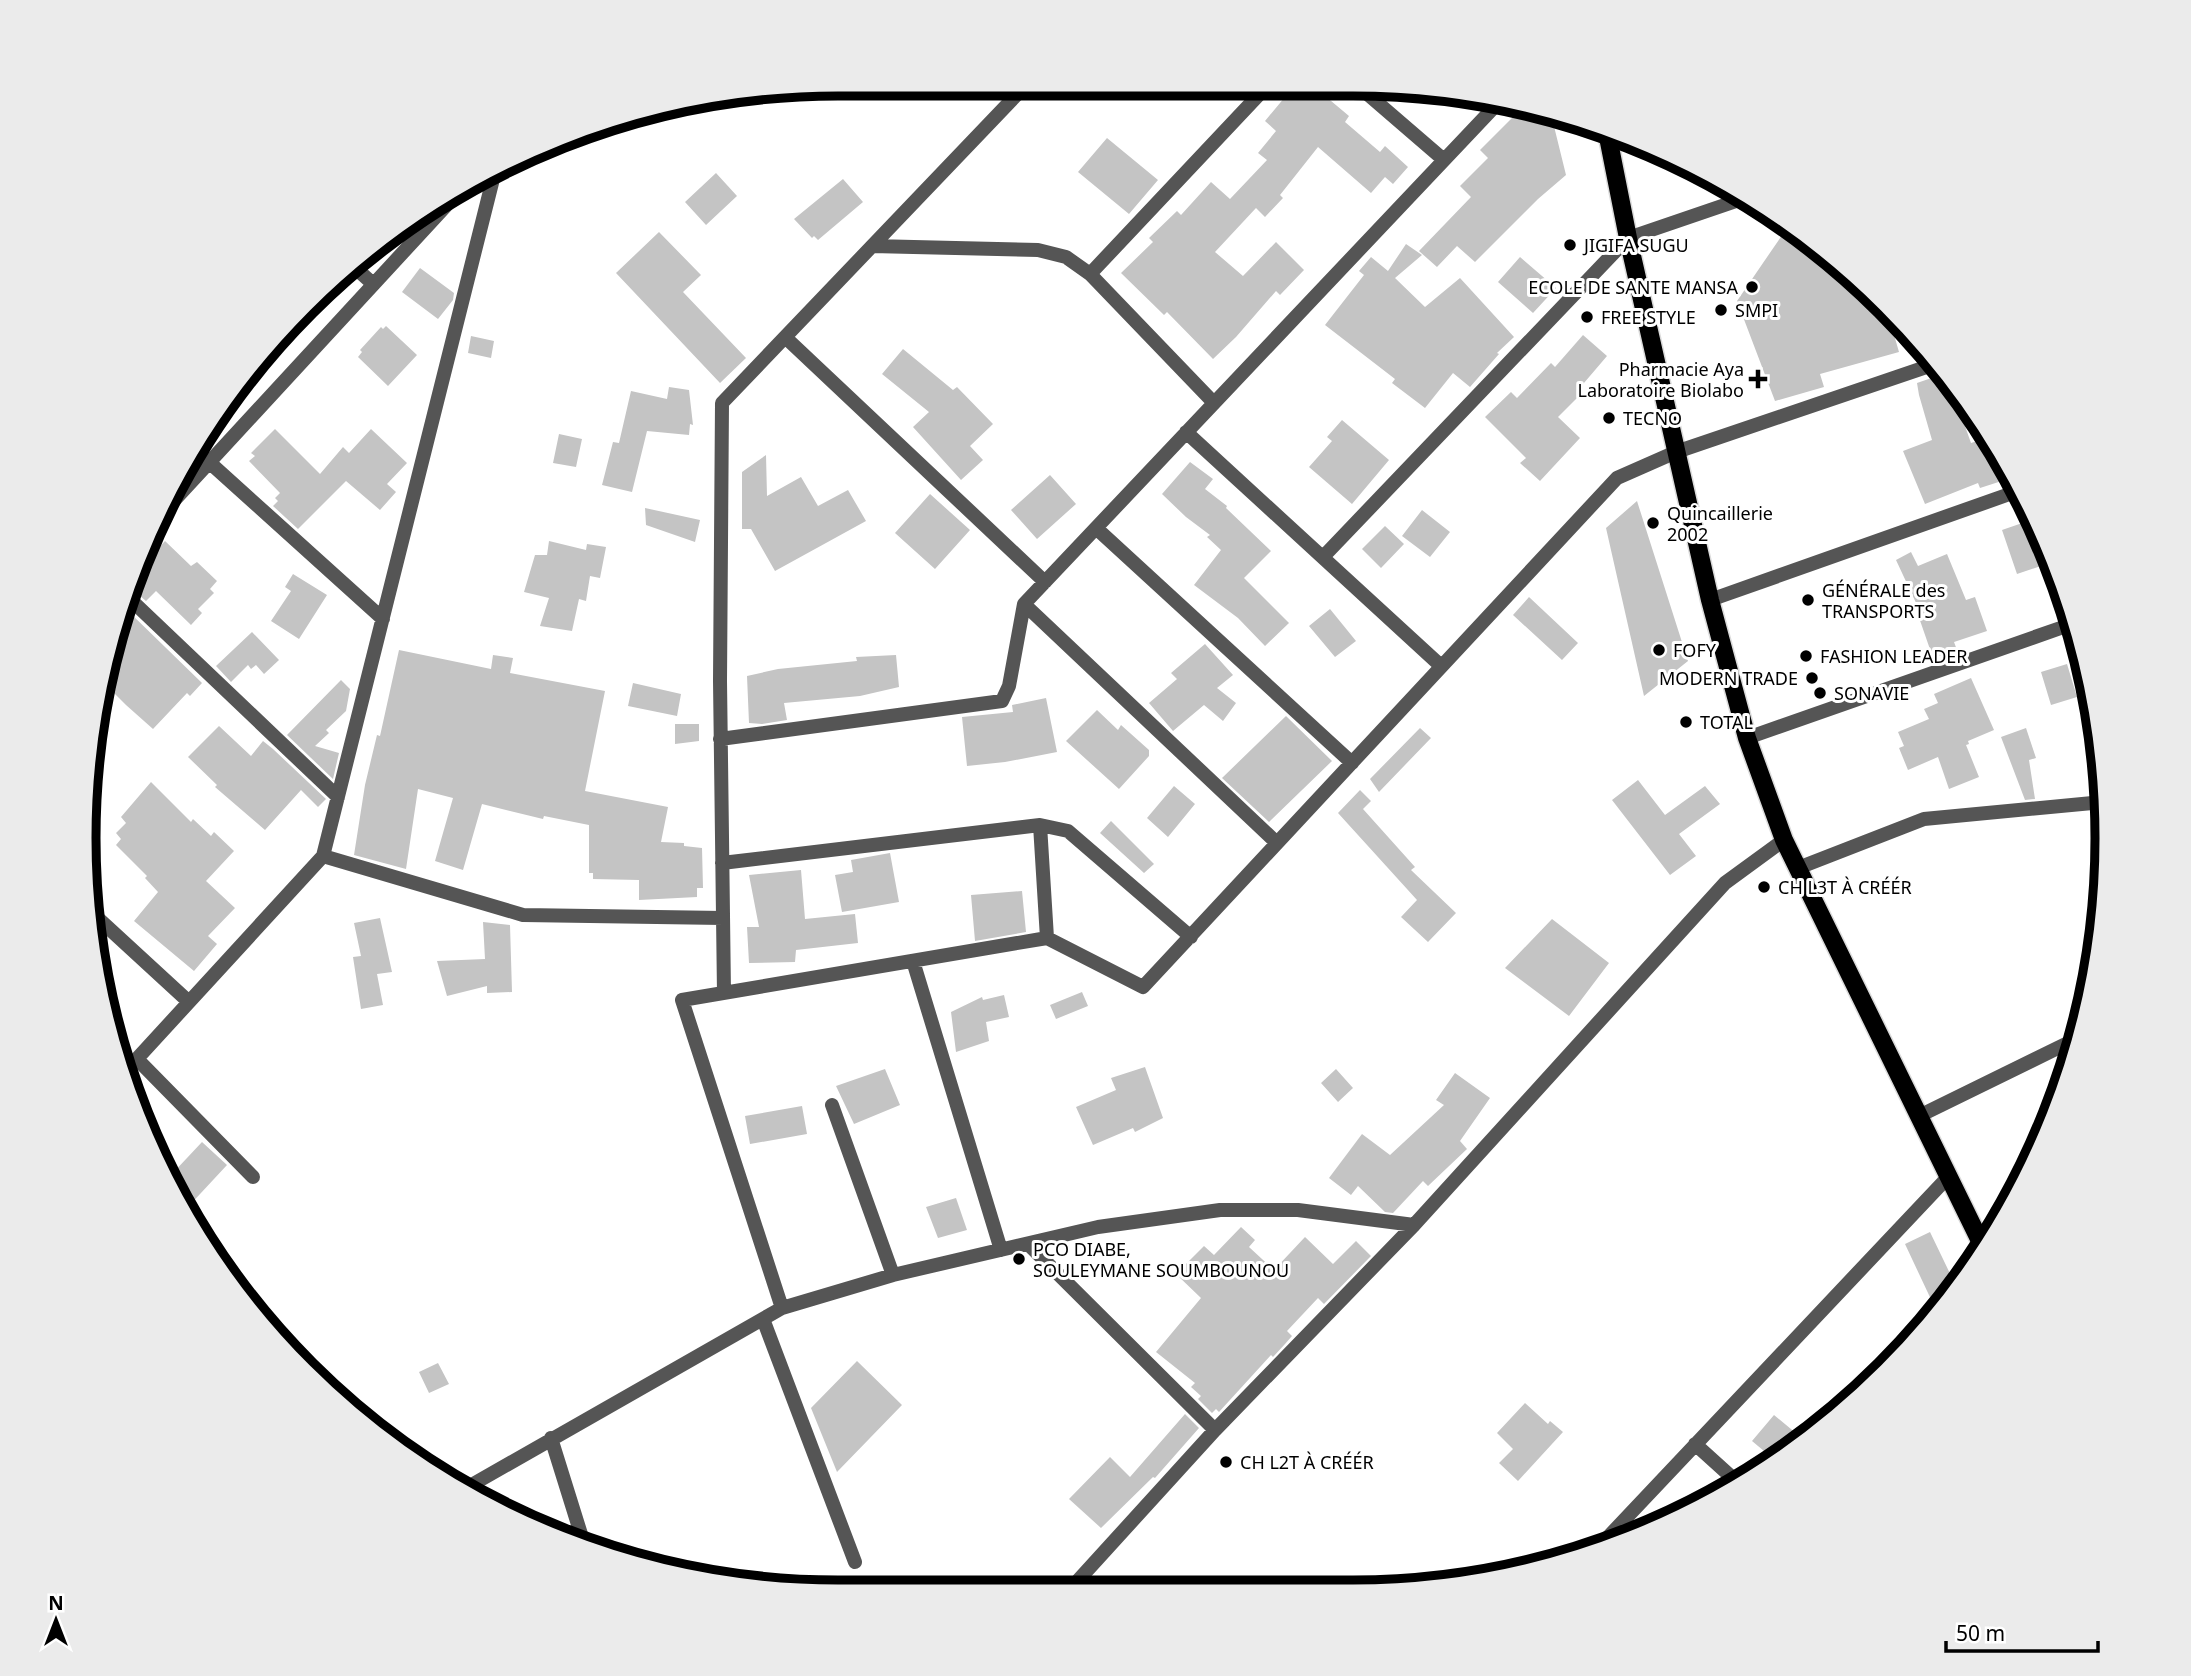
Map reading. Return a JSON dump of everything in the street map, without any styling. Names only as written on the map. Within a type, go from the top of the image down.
[{"type":"main road","points":[[1609,143],[1710,600],[1747,738],[1784,840],[1978,1237]]},
{"type":"street","points":[[724,993],[720,740],[722,403],[1015,96]]},
{"type":"street","points":[[1090,274],[1258,96]]},
{"type":"street","points":[[1371,97],[1444,160]]},
{"type":"street","points":[[720,740],[1002,701],[1009,686],[1024,604],[1491,110]]},
{"type":"street","points":[[132,1064],[323,856],[492,183]]},
{"type":"street","points":[[1323,557],[1628,238],[1734,202]]},
{"type":"street","points":[[184,489],[438,214]]},
{"type":"street","points":[[872,246],[1038,250],[1066,257],[1090,274],[1214,403]]},
{"type":"street","points":[[359,272],[372,283]]},
{"type":"street","points":[[785,337],[1045,582]]},
{"type":"street","points":[[782,1308],[682,1000],[1047,938],[1143,987],[1617,478],[1676,452],[1925,366]]},
{"type":"street","points":[[1186,432],[1441,666]]},
{"type":"street","points":[[209,462],[383,619]]},
{"type":"street","points":[[1710,600],[2009,494]]},
{"type":"street","points":[[1096,528],[1352,763]]},
{"type":"street","points":[[135,604],[338,797]]},
{"type":"street","points":[[1024,604],[1277,843]]},
{"type":"street","points":[[1747,738],[2063,627]]},
{"type":"street","points":[[1798,868],[1924,818],[2094,803]]},
{"type":"street","points":[[722,863],[1040,825],[1068,831],[1191,937]]},
{"type":"street","points":[[1040,825],[1047,938]]},
{"type":"street","points":[[1078,1580],[1215,1430],[1414,1225],[1725,883],[1784,840]]},
{"type":"street","points":[[323,856],[523,915],[723,918]]},
{"type":"street","points":[[102,922],[189,1002]]},
{"type":"street","points":[[913,961],[1001,1250]]},
{"type":"street","points":[[1919,1116],[2064,1046]]},
{"type":"street","points":[[137,1059],[253,1177]]},
{"type":"street","points":[[832,1105],[893,1275]]},
{"type":"street","points":[[1613,1532],[1949,1176]]},
{"type":"street","points":[[474,1484],[782,1308],[893,1275],[1098,1227],[1220,1210],[1298,1210],[1414,1225]]},
{"type":"street","points":[[1028,1244],[1215,1430]]},
{"type":"street","points":[[763,1319],[855,1562]]},
{"type":"street","points":[[551,1438],[581,1533]]},
{"type":"street","points":[[1695,1444],[1730,1476]]},
{"type":"building","points":[[1286,96],[1325,96],[1349,116],[1345,122],[1380,152],[1385,146],[1408,167],[1393,184],[1385,177],[1371,193],[1318,147],[1280,195],[1283,198],[1265,217],[1256,208],[1215,252],[1243,276],[1276,242],[1304,270],[1280,295],[1276,291],[1213,359],[1167,312],[1164,315],[1121,273],[1153,242],[1149,238],[1177,211],[1181,215],[1211,182],[1230,199],[1267,160],[1258,153],[1276,131],[1265,121]]},
{"type":"building","points":[[1515,115],[1545,122],[1554,125],[1566,175],[1475,262],[1457,246],[1437,267],[1419,251],[1471,197],[1460,186],[1488,158],[1480,150]]},
{"type":"building","points":[[1107,138],[1158,180],[1129,214],[1078,172]]},
{"type":"building","points":[[716,173],[737,196],[706,225],[685,202]]},
{"type":"building","points":[[843,179],[863,202],[818,240],[814,236],[812,238],[794,219]]},
{"type":"building","points":[[659,232],[701,275],[683,292],[746,358],[720,383],[616,273]]},
{"type":"building","points":[[1783,234],[1842,280],[1877,314],[1893,330],[1899,352],[1820,374],[1824,387],[1775,401],[1737,301]]},
{"type":"building","points":[[1406,244],[1422,255],[1395,278],[1425,307],[1460,278],[1514,337],[1497,353],[1499,354],[1470,387],[1453,373],[1425,408],[1392,383],[1395,379],[1325,325],[1364,275],[1359,271],[1371,257],[1388,271]]},
{"type":"building","points":[[1520,257],[1556,288],[1533,313],[1498,282]]},
{"type":"building","points":[[420,268],[454,293],[453,300],[438,319],[402,292]]},
{"type":"building","points":[[386,326],[417,355],[388,386],[358,357],[362,352],[360,350],[381,327],[383,329]]},
{"type":"building","points":[[1583,335],[1607,356],[1578,390],[1582,393],[1558,417],[1580,438],[1540,481],[1520,463],[1526,458],[1485,417],[1511,392],[1517,398],[1551,363],[1555,367]]},
{"type":"building","points":[[471,336],[494,341],[491,358],[468,353]]},
{"type":"building","points":[[903,349],[953,390],[957,387],[993,424],[970,446],[983,460],[961,480],[913,427],[929,412],[882,374]]},
{"type":"building","points":[[1934,377],[1960,412],[1971,443],[1979,441],[2002,481],[1980,488],[1978,483],[1925,504],[1903,451],[1932,440],[1917,383]]},
{"type":"building","points":[[669,387],[689,390],[693,425],[690,424],[689,435],[647,431],[632,492],[602,485],[613,442],[619,443],[631,391],[667,399]]},
{"type":"building","points":[[1342,420],[1389,460],[1352,504],[1309,467],[1332,441],[1327,437]]},
{"type":"building","points":[[275,429],[320,474],[343,447],[349,453],[371,429],[407,463],[387,484],[396,492],[380,510],[346,481],[298,529],[273,506],[280,493],[249,461],[255,456],[251,453]]},
{"type":"building","points":[[559,434],[582,439],[576,467],[553,463]]},
{"type":"building","points":[[766,455],[767,496],[801,477],[818,506],[848,490],[866,521],[775,571],[751,529],[742,529],[742,472]]},
{"type":"building","points":[[1190,462],[1213,479],[1205,489],[1227,506],[1226,508],[1271,551],[1244,578],[1289,623],[1265,646],[1238,618],[1194,585],[1221,550],[1207,537],[1210,535],[1162,494]]},
{"type":"building","points":[[1050,475],[1076,504],[1037,539],[1011,510]]},
{"type":"building","points":[[930,494],[970,530],[935,569],[895,533]]},
{"type":"building","points":[[1637,501],[1688,661],[1644,696],[1606,528]]},
{"type":"building","points":[[645,508],[700,520],[695,542],[646,525]]},
{"type":"building","points":[[1422,510],[1450,532],[1430,557],[1402,536]]},
{"type":"building","points":[[2024,523],[2042,566],[2017,574],[2002,530]]},
{"type":"building","points":[[1385,526],[1404,544],[1381,568],[1362,549]]},
{"type":"building","points":[[165,541],[191,566],[197,562],[217,581],[210,589],[214,593],[198,609],[202,613],[191,625],[156,591],[146,601],[138,594],[147,570],[154,562],[151,559]]},
{"type":"building","points":[[549,541],[586,550],[587,544],[606,547],[600,578],[590,576],[586,601],[579,599],[572,631],[540,626],[549,598],[524,592],[535,555],[547,555]]},
{"type":"building","points":[[1911,552],[1918,566],[1947,554],[1966,600],[1975,597],[1987,631],[1954,642],[1957,650],[1933,658],[1915,606],[1917,605],[1896,560]]},
{"type":"building","points":[[293,574],[327,595],[299,639],[271,621],[291,591],[285,587]]},
{"type":"building","points":[[1529,597],[1578,643],[1562,660],[1513,615]]},
{"type":"building","points":[[1330,609],[1356,641],[1335,657],[1309,626]]},
{"type":"building","points":[[132,614],[202,683],[190,696],[187,693],[153,729],[112,691]]},
{"type":"building","points":[[252,632],[279,660],[264,674],[256,665],[251,669],[248,665],[231,682],[216,666]]},
{"type":"building","points":[[1205,644],[1233,675],[1217,688],[1236,703],[1223,721],[1204,705],[1173,731],[1149,703],[1177,679],[1171,673]]},
{"type":"building","points":[[399,650],[491,669],[493,655],[513,658],[510,673],[605,691],[585,791],[668,807],[661,842],[684,843],[684,846],[702,848],[703,888],[697,888],[697,897],[639,900],[639,880],[593,879],[593,873],[589,873],[589,825],[544,816],[543,819],[482,804],[463,870],[435,861],[453,798],[418,789],[406,869],[354,855],[365,785],[377,735],[380,736]]},
{"type":"building","points":[[896,655],[899,687],[860,696],[784,703],[787,720],[749,723],[747,676],[778,669],[857,661],[856,657]]},
{"type":"building","points":[[2067,664],[2077,697],[2051,705],[2041,672]]},
{"type":"building","points":[[1971,678],[1994,730],[1968,741],[1969,744],[1966,745],[1979,777],[1949,789],[1938,757],[1908,770],[1899,748],[1904,746],[1898,732],[1929,719],[1924,709],[1938,703],[1934,694]]},
{"type":"building","points":[[341,680],[350,689],[346,711],[326,730],[329,733],[315,746],[339,753],[333,779],[287,735]]},
{"type":"building","points":[[633,683],[681,694],[677,716],[628,706]]},
{"type":"building","points":[[1046,698],[1057,752],[967,766],[962,717],[1013,712],[1012,705]]},
{"type":"building","points":[[1097,710],[1118,730],[1121,725],[1149,750],[1149,756],[1119,789],[1066,741]]},
{"type":"building","points":[[1286,716],[1332,761],[1269,822],[1222,778]]},
{"type":"building","points":[[675,724],[699,724],[699,741],[675,744]]},
{"type":"building","points":[[219,726],[251,756],[263,741],[326,799],[318,807],[301,790],[265,830],[215,787],[217,785],[188,757]]},
{"type":"building","points":[[1420,728],[1431,738],[1379,792],[1370,779]]},
{"type":"building","points":[[2026,728],[2036,758],[2029,760],[2035,799],[2025,800],[2001,737]]},
{"type":"building","points":[[1638,780],[1665,815],[1705,786],[1720,804],[1679,834],[1696,856],[1670,875],[1612,800]]},
{"type":"building","points":[[151,782],[191,822],[193,819],[211,836],[214,832],[234,851],[206,881],[235,908],[208,936],[217,944],[194,971],[134,921],[158,892],[145,878],[147,876],[116,845],[121,839],[116,833],[126,823],[121,817]]},
{"type":"building","points":[[1174,786],[1195,804],[1168,837],[1147,818]]},
{"type":"building","points":[[1360,790],[1371,801],[1363,809],[1415,867],[1411,870],[1456,913],[1428,942],[1401,917],[1417,900],[1338,813]]},
{"type":"building","points":[[1111,821],[1154,864],[1144,873],[1100,833]]},
{"type":"building","points":[[890,853],[899,902],[842,912],[835,875],[853,872],[851,860]]},
{"type":"building","points":[[801,870],[805,919],[855,914],[858,943],[796,950],[795,962],[749,963],[747,927],[759,927],[749,875]]},
{"type":"building","points":[[1022,891],[1026,932],[975,941],[971,895]]},
{"type":"building","points":[[380,918],[392,972],[377,974],[383,1005],[361,1009],[353,957],[361,956],[354,923]]},
{"type":"building","points":[[1552,919],[1609,963],[1569,1016],[1505,968]]},
{"type":"building","points":[[483,922],[510,925],[512,992],[487,993],[487,986],[447,996],[437,961],[485,959]]},
{"type":"building","points":[[1082,992],[1088,1006],[1056,1019],[1050,1005]]},
{"type":"building","points":[[1004,995],[1009,1017],[986,1022],[989,1041],[956,1052],[951,1012],[982,997],[983,1000]]},
{"type":"building","points":[[1145,1067],[1163,1118],[1135,1132],[1133,1128],[1093,1145],[1076,1107],[1116,1090],[1111,1078]]},
{"type":"building","points":[[885,1069],[900,1105],[854,1124],[836,1086]]},
{"type":"building","points":[[1336,1069],[1353,1088],[1338,1102],[1321,1083]]},
{"type":"building","points":[[1455,1073],[1490,1098],[1460,1141],[1467,1149],[1428,1186],[1423,1181],[1393,1213],[1385,1212],[1358,1186],[1351,1195],[1329,1178],[1362,1134],[1390,1155],[1444,1105],[1436,1100]]},
{"type":"building","points":[[802,1106],[807,1134],[750,1144],[745,1116]]},
{"type":"building","points":[[202,1142],[227,1165],[192,1202],[175,1170]]},
{"type":"building","points":[[956,1198],[967,1230],[938,1238],[926,1207]]},
{"type":"building","points":[[1241,1227],[1255,1240],[1249,1247],[1274,1270],[1305,1237],[1333,1264],[1356,1241],[1371,1256],[1324,1304],[1318,1298],[1287,1331],[1292,1336],[1285,1344],[1273,1357],[1271,1355],[1219,1412],[1216,1409],[1212,1413],[1198,1399],[1201,1396],[1191,1387],[1195,1383],[1156,1352],[1201,1298],[1176,1274],[1204,1246],[1214,1255]]},
{"type":"building","points":[[1930,1232],[1951,1276],[1932,1301],[1905,1244]]},
{"type":"building","points":[[857,1361],[902,1405],[837,1472],[811,1408]]},
{"type":"building","points":[[438,1363],[449,1384],[429,1393],[419,1372]]},
{"type":"building","points":[[1525,1403],[1548,1424],[1550,1421],[1563,1432],[1518,1481],[1499,1463],[1513,1449],[1497,1433]]},
{"type":"building","points":[[1185,1414],[1199,1428],[1155,1478],[1101,1528],[1069,1499],[1110,1457],[1130,1477]]},
{"type":"building","points":[[1774,1415],[1796,1433],[1767,1454],[1752,1441]]},
{"type":"place","name":"JIGIFA SUGU","points":[[1570,245]]},
{"type":"place","name":"ECOLE DE SANTE MANSA","points":[[1752,287]]},
{"type":"place","name":"SMPI","points":[[1721,310]]},
{"type":"place","name":"FREE STYLE","points":[[1587,317]]},
{"type":"place","name":"Pharmacie Aya Laboratoire Biolabo","points":[[1758,379]]},
{"type":"place","name":"TECNO","points":[[1609,418]]},
{"type":"place","name":"Quincaillerie 2002","points":[[1653,523]]},
{"type":"place","name":"GÉNÉRALE des TRANSPORTS","points":[[1808,600]]},
{"type":"place","name":"FOFY","points":[[1659,650]]},
{"type":"place","name":"FASHION LEADER","points":[[1806,656]]},
{"type":"place","name":"MODERN TRADE","points":[[1812,678]]},
{"type":"place","name":"SONAVIE","points":[[1820,693]]},
{"type":"place","name":"TOTAL","points":[[1686,722]]},
{"type":"place","name":"CH L3T À CRÉÉR","points":[[1764,887]]},
{"type":"place","name":"PCO DIABE, SOULEYMANE SOUMBOUNOU","points":[[1019,1259]]},
{"type":"place","name":"CH L2T À CRÉÉR","points":[[1226,1462]]}]
